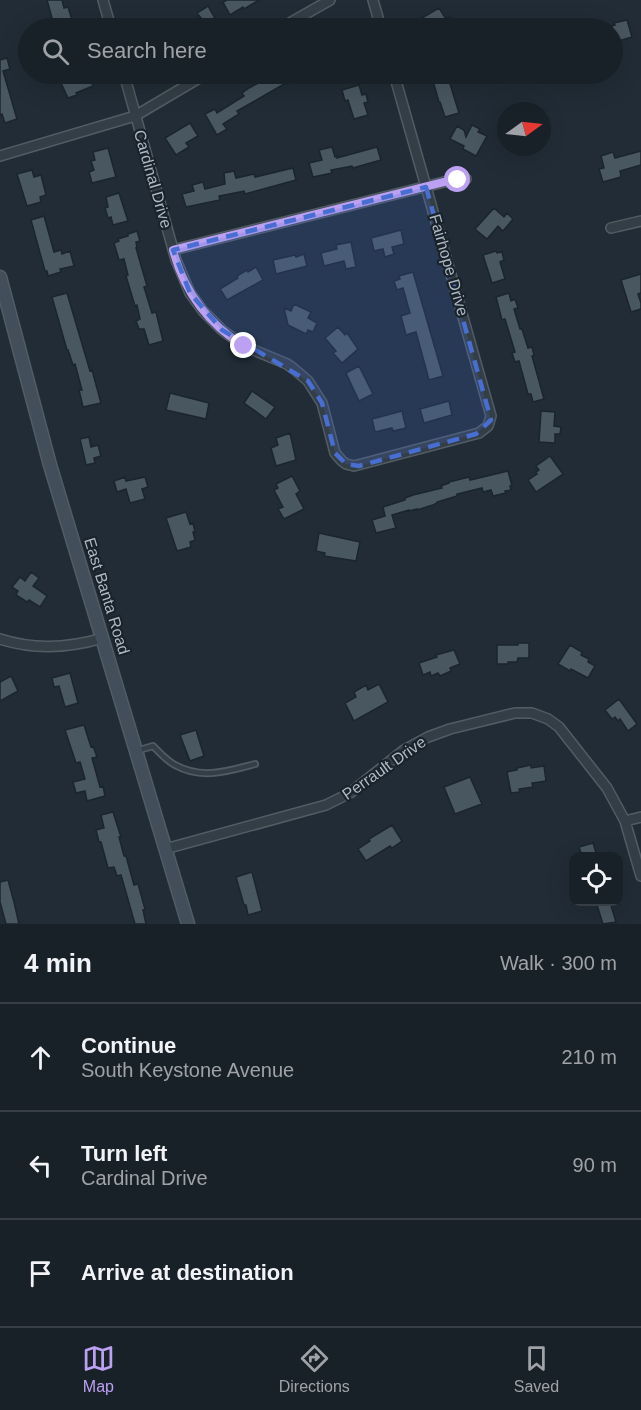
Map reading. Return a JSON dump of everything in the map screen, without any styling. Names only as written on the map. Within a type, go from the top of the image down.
[{"type":"street","points":[[103,0],[108,18]]},
{"type":"street","points":[[298,18],[330,0]]},
{"type":"street","points":[[373,0],[378,18]]},
{"type":"street","name":"Cardinal Drive","points":[[127,84],[178,268],[190,293],[203,311],[222,330],[244,346],[286,364],[308,381],[322,403],[335,453],[344,463]]},
{"type":"street","points":[[0,156],[135,116],[189,84]]},
{"type":"street","name":"Fairhope Drive","points":[[344,463],[357,466],[476,434],[484,430],[491,414],[397,84]]},
{"type":"street","points":[[173,250],[449,181],[466,179]]},
{"type":"street","points":[[611,228],[641,221]]},
{"type":"street","name":"East Banta Road","points":[[0,277],[50,465],[188,924]]},
{"type":"street","points":[[0,639],[48,647],[74,645],[103,638]]},
{"type":"street","name":"Perrault Drive","points":[[165,849],[326,805],[350,793],[404,750],[424,739],[450,729],[519,713],[540,715],[559,727],[608,788],[625,821]]},
{"type":"street","points":[[641,817],[625,821],[641,876]]},
{"type":"lane","points":[[136,751],[153,747],[174,765],[198,774],[221,773],[255,764]]},
{"type":"highlighted area","points":[[426,187],[491,420],[476,434],[359,466],[346,464],[335,453],[322,403],[308,381],[222,330],[190,293],[173,250]]},
{"type":"building","points":[[47,0],[62,0],[64,8],[68,7],[71,18],[52,18]]},
{"type":"building","points":[[259,0],[230,15],[223,2]]},
{"type":"building","points":[[208,6],[215,18],[201,18],[197,13]]},
{"type":"building","points":[[439,8],[445,18],[422,18]]},
{"type":"building","points":[[627,20],[632,37],[623,40],[623,21]]},
{"type":"building","points":[[7,58],[10,69],[3,71],[17,119],[5,123],[2,114],[0,115],[0,60]]},
{"type":"building","points":[[61,84],[92,84],[93,86],[68,98]]},
{"type":"building","points":[[256,84],[284,84],[237,111],[239,114],[223,124],[227,129],[217,135],[205,114],[215,109],[217,113],[244,96],[242,93]]},
{"type":"building","points":[[434,84],[450,84],[459,113],[445,117]]},
{"type":"building","points":[[359,85],[362,95],[366,94],[368,102],[364,103],[368,115],[354,119],[342,90]]},
{"type":"building","points":[[190,123],[198,136],[186,143],[189,147],[176,155],[165,138]]},
{"type":"building","points":[[472,125],[480,129],[478,132],[487,136],[476,156],[463,149],[464,146],[450,139],[457,126],[464,130],[466,137]]},
{"type":"building","points":[[332,147],[337,158],[377,147],[381,160],[353,168],[352,166],[331,170],[332,173],[313,177],[309,163],[322,160],[319,150]]},
{"type":"building","points":[[108,148],[116,177],[92,183],[89,172],[94,170],[91,161],[95,160],[93,152]]},
{"type":"building","points":[[641,151],[641,165],[620,171],[621,177],[603,182],[599,169],[604,168],[601,156],[613,152],[615,158]]},
{"type":"building","points":[[293,168],[296,180],[245,194],[244,191],[219,196],[220,200],[186,207],[182,194],[194,191],[192,185],[203,182],[205,189],[225,184],[224,173],[234,171],[236,178],[254,174],[255,177]]},
{"type":"building","points":[[32,170],[34,177],[41,175],[46,195],[40,197],[41,202],[27,206],[17,174]]},
{"type":"building","points":[[119,193],[128,221],[113,225],[105,208],[108,207],[106,197]]},
{"type":"building","points":[[494,208],[504,217],[507,213],[513,219],[503,231],[498,226],[487,239],[475,229]]},
{"type":"building","points":[[44,216],[54,252],[61,250],[62,254],[70,251],[74,266],[60,269],[61,272],[48,276],[31,220]]},
{"type":"building","points":[[401,230],[404,244],[392,247],[394,254],[385,257],[383,249],[374,251],[371,238]]},
{"type":"building","points":[[137,231],[140,241],[136,242],[136,248],[147,286],[144,287],[152,313],[156,312],[163,341],[149,345],[144,329],[139,329],[136,321],[140,319],[137,305],[135,306],[126,276],[128,275],[124,259],[119,260],[114,243]]},
{"type":"building","points":[[351,242],[356,267],[346,269],[344,261],[324,266],[321,253],[337,249],[336,245]]},
{"type":"building","points":[[496,251],[497,253],[502,252],[504,260],[500,262],[505,279],[492,283],[483,255]]},
{"type":"building","points":[[304,254],[307,266],[276,274],[273,260]]},
{"type":"building","points":[[256,267],[263,280],[227,300],[220,289],[238,278],[237,276]]},
{"type":"building","points":[[413,272],[443,376],[429,380],[416,332],[406,335],[401,316],[410,313],[403,288],[397,290],[394,281],[400,279],[399,276]]},
{"type":"building","points":[[641,274],[641,293],[638,294],[641,309],[631,312],[621,280]]},
{"type":"building","points":[[67,293],[101,403],[83,407],[79,390],[82,390],[75,364],[73,365],[67,350],[52,297]]},
{"type":"building","points":[[509,293],[511,301],[515,299],[518,308],[514,309],[528,348],[532,347],[534,355],[532,356],[544,399],[533,402],[531,394],[528,394],[519,361],[515,362],[512,353],[515,352],[505,319],[502,320],[496,297]]},
{"type":"building","points":[[294,304],[311,312],[308,318],[317,323],[313,332],[308,330],[306,334],[288,325],[284,308],[291,311]]},
{"type":"building","points":[[338,327],[345,335],[347,333],[358,349],[342,363],[333,353],[336,351],[325,338]]},
{"type":"building","points":[[359,366],[373,394],[359,401],[346,373]]},
{"type":"building","points":[[252,391],[275,407],[266,419],[244,403]]},
{"type":"building","points":[[170,393],[209,403],[206,419],[166,410]]},
{"type":"building","points":[[449,401],[452,415],[424,423],[420,409]]},
{"type":"building","points":[[402,411],[406,428],[375,432],[372,419]]},
{"type":"building","points":[[541,411],[555,412],[554,426],[561,427],[560,434],[555,434],[555,443],[539,442]]},
{"type":"building","points":[[290,433],[296,460],[276,466],[271,448],[278,445],[276,438]]},
{"type":"building","points":[[89,437],[91,447],[98,445],[101,456],[94,458],[95,463],[86,465],[80,439]]},
{"type":"building","points":[[550,456],[563,474],[536,492],[528,480],[537,474],[539,470],[536,466]]},
{"type":"building","points":[[508,471],[512,486],[510,486],[511,490],[505,491],[506,493],[493,496],[491,490],[483,492],[482,488],[457,494],[457,496],[433,505],[392,515],[396,528],[376,533],[372,520],[385,516],[383,507],[413,495],[442,488],[441,486],[449,482],[469,477],[470,480]]},
{"type":"building","points":[[292,476],[300,491],[296,494],[304,509],[284,519],[278,509],[283,507],[274,490],[278,488],[276,484]]},
{"type":"building","points":[[125,477],[126,481],[145,477],[148,487],[142,489],[145,499],[130,503],[126,489],[117,492],[114,481]]},
{"type":"building","points":[[186,512],[190,524],[193,523],[195,540],[190,542],[191,547],[177,551],[166,518]]},
{"type":"building","points":[[319,533],[360,542],[356,561],[324,556],[325,553],[316,551]]},
{"type":"building","points":[[31,572],[39,578],[33,586],[47,596],[40,607],[16,595],[18,591],[12,587],[20,577],[25,581]]},
{"type":"building","points":[[518,643],[529,643],[529,658],[518,658],[517,662],[508,662],[508,664],[497,664],[497,645],[518,645]]},
{"type":"building","points":[[570,645],[582,652],[581,655],[595,666],[588,678],[558,664]]},
{"type":"building","points":[[454,650],[460,664],[440,676],[438,673],[431,676],[430,672],[423,675],[419,663]]},
{"type":"building","points":[[70,673],[78,703],[65,707],[59,686],[54,687],[52,678]]},
{"type":"building","points":[[11,676],[18,691],[0,701],[0,682]]},
{"type":"building","points":[[379,684],[388,702],[354,721],[345,703],[356,697],[354,692],[366,685],[368,690]]},
{"type":"building","points":[[619,699],[637,724],[628,731],[620,719],[618,721],[615,717],[612,719],[605,710]]},
{"type":"building","points":[[84,725],[97,757],[92,758],[100,787],[103,786],[105,796],[87,801],[85,791],[76,793],[73,782],[85,779],[80,762],[76,763],[65,730]]},
{"type":"building","points":[[196,730],[204,756],[190,761],[180,735]]},
{"type":"building","points":[[531,765],[531,768],[544,766],[546,781],[532,783],[533,787],[511,793],[507,772]]},
{"type":"building","points":[[470,777],[482,804],[455,814],[444,787]]},
{"type":"building","points":[[113,812],[134,885],[138,884],[145,909],[143,910],[146,924],[135,924],[121,875],[117,876],[114,867],[108,868],[101,842],[99,842],[96,830],[104,828],[101,815]]},
{"type":"building","points":[[392,825],[402,841],[366,861],[358,849],[370,841],[369,839]]},
{"type":"building","points":[[593,843],[596,852],[581,852],[579,847]]},
{"type":"building","points":[[252,872],[262,911],[248,915],[236,877]]},
{"type":"building","points":[[8,880],[19,924],[6,924],[0,902],[0,882]]},
{"type":"building","points":[[597,906],[611,906],[616,922],[603,924]]},
{"type":"route","points":[[244,346],[222,330],[197,304],[178,268],[173,250],[458,180]]}]
